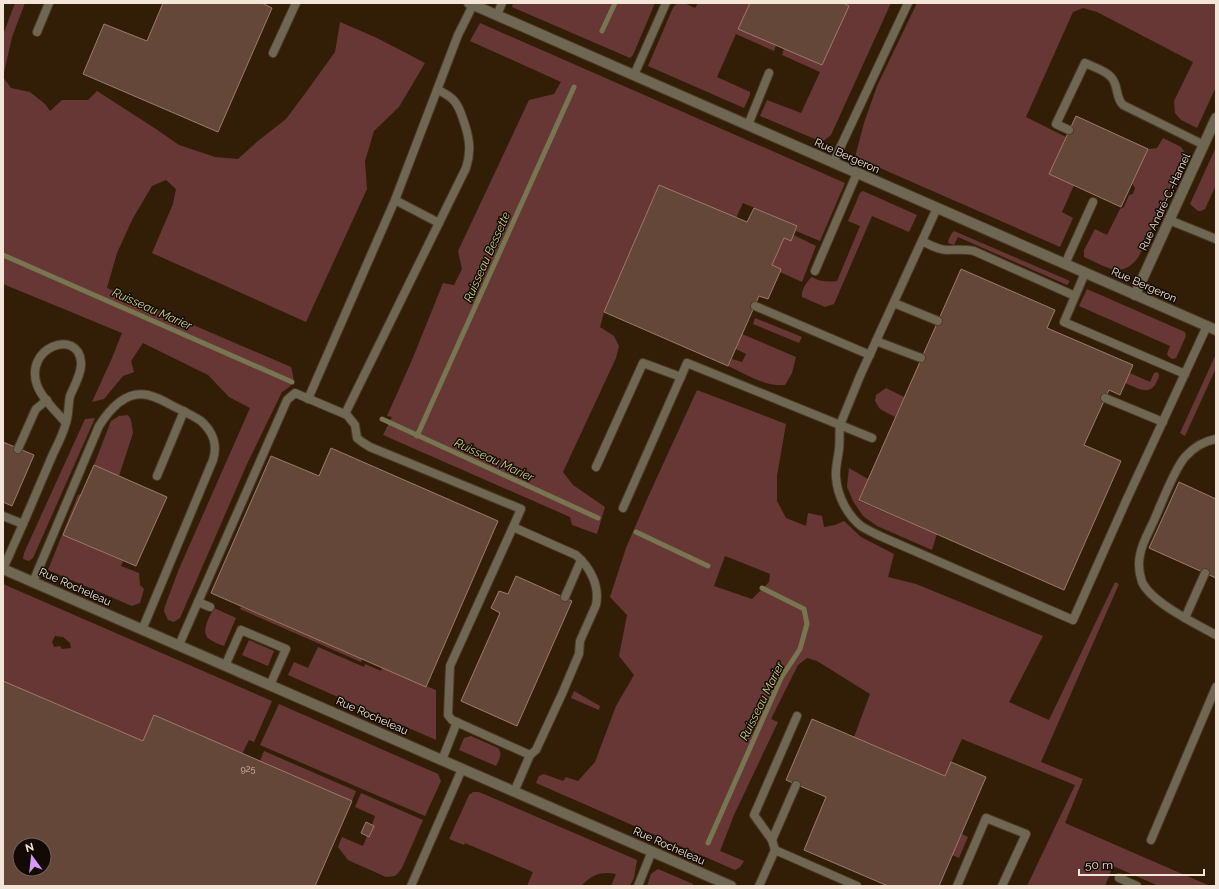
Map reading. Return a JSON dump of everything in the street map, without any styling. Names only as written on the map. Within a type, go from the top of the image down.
[{"type":"street","name":"Rue Bergeron","points":[[471,4],[1212,328]]},
{"type":"street","name":"Rue André-C.-Hamel","points":[[1136,295],[1216,118]]},
{"type":"street","name":"Rue Rocheleau","points":[[3,569],[652,851],[719,884],[731,886]]},
{"type":"lane","points":[[37,32],[49,3]]},
{"type":"lane","points":[[274,52],[296,3]]},
{"type":"lane","points":[[497,15],[502,3]]},
{"type":"lane","points":[[634,75],[666,3]]},
{"type":"lane","points":[[833,163],[908,3]]},
{"type":"lane","points":[[308,398],[395,200],[471,4]]},
{"type":"lane","points":[[1069,130],[1056,124],[1085,63],[1103,71],[1111,77],[1115,83],[1119,102],[1123,105],[1204,145]]},
{"type":"lane","points":[[748,125],[769,73]]},
{"type":"lane","points":[[345,414],[466,168],[470,151],[466,129],[456,103],[450,97],[438,90]]},
{"type":"lane","points":[[815,271],[856,173]]},
{"type":"lane","points":[[395,200],[439,223]]},
{"type":"lane","points":[[1065,264],[1093,202]]},
{"type":"lane","points":[[937,208],[876,341],[840,425],[836,477],[841,499],[846,509],[861,526],[880,536],[1073,620],[1185,374],[1212,328]]},
{"type":"lane","points":[[1169,220],[1216,239]]},
{"type":"lane","points":[[922,242],[938,249],[968,250],[974,252],[1075,296]]},
{"type":"lane","points":[[1085,273],[1064,322],[1185,374]]},
{"type":"lane","points":[[894,303],[938,321]]},
{"type":"lane","points":[[754,306],[870,355]]},
{"type":"lane","points":[[876,341],[921,358]]},
{"type":"lane","points":[[3,569],[66,423],[70,398],[82,364],[78,352],[74,348],[68,345],[60,344],[52,346],[44,352],[38,360],[36,368],[36,381],[41,394],[66,423]]},
{"type":"lane","points":[[596,467],[643,363],[681,377]]},
{"type":"lane","points":[[623,508],[687,363],[872,438]]},
{"type":"lane","points":[[178,645],[287,400],[295,393],[345,414],[355,425],[357,438],[370,447],[521,509],[450,666],[448,715],[457,722],[530,755]]},
{"type":"lane","points":[[33,582],[98,426],[112,408],[122,400],[133,395],[150,395],[202,421],[208,427],[214,439],[215,451],[213,460],[142,630]]},
{"type":"lane","points":[[1105,398],[1163,422]]},
{"type":"lane","points":[[18,449],[36,409],[47,400]]},
{"type":"lane","points":[[157,476],[184,411]]},
{"type":"lane","points":[[1216,439],[1203,443],[1184,458],[1142,548],[1139,573],[1149,592],[1172,610],[1216,635]]},
{"type":"lane","points":[[3,516],[23,524]]},
{"type":"lane","points":[[513,527],[576,555],[588,569],[597,591],[596,605],[580,641],[579,654],[536,750],[530,755],[514,792]]},
{"type":"lane","points":[[565,597],[581,560]]},
{"type":"lane","points":[[1185,618],[1205,573]]},
{"type":"lane","points":[[198,602],[210,607]]},
{"type":"lane","points":[[225,666],[241,630],[286,649],[270,685]]},
{"type":"lane","points":[[1151,840],[1216,687]]},
{"type":"lane","points":[[759,886],[775,850],[772,840],[754,815],[797,716]]},
{"type":"lane","points":[[442,760],[457,722]]},
{"type":"lane","points":[[411,886],[462,769]]},
{"type":"lane","points":[[772,840],[796,785]]},
{"type":"lane","points":[[957,886],[986,818],[1026,834],[1002,886]]},
{"type":"lane","points":[[775,850],[857,886]]},
{"type":"lane","points":[[638,886],[652,851]]},
{"type":"lane","points":[[1119,878],[1137,886]]},
{"type":"shaded area","points":[[15,3],[25,3],[12,37],[3,77],[3,35]]},
{"type":"shaded area","points":[[513,3],[655,3],[633,55],[630,58],[512,7]]},
{"type":"shaded area","points":[[678,3],[684,3],[695,8],[698,3],[750,3],[739,29],[776,45],[774,51],[736,34],[717,77],[750,92],[744,108],[648,66],[672,10]]},
{"type":"shaded area","points":[[848,3],[891,3],[831,135],[822,142],[760,116],[767,100],[801,113],[820,72],[782,55],[784,48],[822,65]]},
{"type":"shaded area","points":[[917,3],[1216,3],[1216,87],[1197,128],[1181,120],[1175,113],[1174,101],[1193,62],[1097,12],[1083,8],[1073,12],[1026,117],[1066,137],[1049,174],[1074,185],[1062,212],[1073,218],[1060,247],[855,157],[864,123],[877,86]]},
{"type":"shaded area","points":[[340,22],[377,38],[425,63],[399,107],[374,131],[365,161],[367,189],[306,322],[152,253],[173,204],[176,189],[166,180],[152,186],[133,218],[117,253],[107,288],[291,367],[293,376],[292,385],[282,392],[247,464],[180,618],[174,622],[168,620],[164,611],[165,606],[179,569],[250,408],[229,397],[208,375],[143,343],[131,361],[134,372],[123,376],[104,399],[92,402],[122,333],[3,284],[3,77],[11,88],[30,92],[45,104],[50,111],[62,100],[88,100],[97,91],[179,145],[215,157],[238,159],[286,119],[304,95],[335,52]]},
{"type":"shaded area","points":[[480,23],[845,183],[820,241],[796,231],[797,226],[743,203],[736,218],[659,185],[604,312],[600,327],[614,336],[619,346],[616,358],[563,472],[573,485],[605,507],[597,534],[572,525],[570,517],[383,435],[392,417],[387,416],[412,360],[443,283],[454,285],[462,269],[458,251],[529,100],[554,94],[561,82],[470,41]]},
{"type":"shaded area","points":[[1163,138],[1181,147],[1186,154],[1139,256],[1133,264],[1120,270],[1106,267],[1084,257],[1084,250],[1095,229],[1107,235],[1120,209],[1124,207],[1129,195],[1133,194],[1135,188],[1132,183],[1148,149],[1157,148]]},
{"type":"shaded area","points":[[1216,147],[1216,185],[1205,209],[1198,211],[1190,204]]},
{"type":"shaded area","points":[[863,191],[917,215],[909,232],[872,216],[834,304],[825,307],[802,297],[802,291],[812,277],[818,280],[830,282],[837,281],[860,226],[848,221],[860,193]]},
{"type":"shaded area","points":[[954,231],[1070,281],[1067,285],[958,237],[954,245],[948,243]]},
{"type":"shaded area","points":[[794,235],[816,246],[802,282],[780,272],[781,269],[772,265],[784,238],[791,241]]},
{"type":"shaded area","points":[[1087,289],[1185,332],[1186,336],[1176,358],[1172,359],[1167,354],[1170,346],[1079,306]]},
{"type":"shaded area","points":[[755,318],[802,337],[799,343],[753,324]]},
{"type":"shaded area","points":[[742,334],[796,357],[792,373],[785,385],[763,382],[728,366],[732,359],[742,362],[746,354],[736,349]]},
{"type":"shaded area","points":[[1216,354],[1216,368],[1185,436],[1180,433]]},
{"type":"shaded area","points":[[1157,372],[1159,374],[1158,379],[1150,389],[1142,390],[1125,383],[1130,373],[1150,382],[1154,373]]},
{"type":"shaded area","points":[[886,388],[904,397],[895,417],[880,409],[875,401],[876,395]]},
{"type":"shaded area","points":[[697,390],[786,424],[777,476],[777,501],[786,518],[806,526],[808,513],[822,516],[824,527],[835,525],[844,521],[861,537],[894,554],[888,577],[916,584],[1043,636],[1009,702],[1049,720],[1115,582],[1119,584],[1041,762],[1083,779],[1065,823],[1210,886],[1159,886],[1113,866],[1105,886],[1027,886],[1075,785],[962,739],[945,776],[854,737],[870,694],[817,661],[807,658],[798,665],[771,719],[778,722],[734,815],[720,851],[744,861],[740,867],[735,870],[536,783],[539,776],[544,774],[563,781],[566,777],[578,781],[595,762],[616,706],[634,675],[619,656],[627,615],[610,597],[626,548]],"holes":[[[725,556],[770,574],[769,582],[752,599],[714,586]]]},
{"type":"shaded area","points":[[128,415],[131,420],[133,433],[119,476],[94,465],[111,421],[119,416]]},
{"type":"shaded area","points":[[95,418],[33,558],[29,561],[23,559],[24,553],[85,419]]},
{"type":"shaded area","points":[[849,468],[868,479],[859,501],[937,534],[932,550],[877,526],[863,516],[853,501],[847,487]]},
{"type":"shaded area","points":[[81,494],[63,535],[123,561],[121,566],[139,573],[140,585],[144,589],[140,603],[132,606],[48,570],[78,495]]},
{"type":"shaded area","points":[[3,584],[272,701],[254,742],[249,740],[242,754],[154,716],[143,741],[3,681]],"holes":[[[55,636],[63,637],[70,643],[71,648],[62,649],[60,646],[54,647],[52,642]]]},
{"type":"shaded area","points":[[241,607],[362,659],[361,662],[240,609]]},
{"type":"shaded area","points":[[214,608],[236,618],[224,646],[214,642],[206,636],[205,632],[208,619]]},
{"type":"shaded area","points":[[249,640],[274,651],[268,666],[242,655]]},
{"type":"shaded area","points":[[318,647],[364,667],[365,664],[381,671],[382,668],[436,690],[436,740],[288,675],[294,662],[308,668]]},
{"type":"shaded area","points":[[574,691],[600,706],[599,710],[571,698]]},
{"type":"shaded area","points":[[279,704],[438,774],[441,781],[425,816],[260,745]]},
{"type":"shaded area","points":[[471,736],[498,748],[500,755],[496,766],[459,750],[464,738]]},
{"type":"shaded area","points":[[264,751],[356,791],[352,801],[260,761]]},
{"type":"shaded area","points":[[473,792],[479,792],[637,860],[634,878],[630,886],[611,886],[616,874],[605,873],[589,879],[581,886],[527,886],[533,872],[465,843],[464,845],[449,839],[469,795]]},
{"type":"shaded area","points":[[361,793],[423,820],[402,868],[395,876],[386,877],[348,860],[338,847],[342,837],[363,846],[367,836],[369,837],[374,826],[372,825],[375,816],[355,807]]},
{"type":"shaded area","points":[[962,834],[968,837],[959,858],[952,855]]},
{"type":"shaded area","points":[[658,869],[693,884],[693,886],[647,886],[651,874]]},
{"type":"building","points":[[163,3],[262,3],[272,8],[218,132],[83,74],[104,24],[147,41]]},
{"type":"building","points":[[750,3],[843,3],[849,6],[822,65],[738,29]]},
{"type":"building","points":[[1076,116],[1148,149],[1121,207],[1049,174]]},
{"type":"building","points":[[659,185],[747,222],[754,208],[797,226],[791,241],[784,238],[772,265],[781,269],[780,272],[768,299],[759,296],[728,366],[604,312]]},
{"type":"building","points":[[961,269],[1055,310],[1047,328],[1133,365],[1120,395],[1109,390],[1084,445],[1121,461],[1064,590],[859,500]]},
{"type":"building","points":[[3,442],[34,455],[12,506],[3,502]]},
{"type":"building","points":[[331,448],[498,521],[426,687],[211,593],[271,456],[319,476]]},
{"type":"building","points":[[94,465],[167,497],[136,566],[63,535]]},
{"type":"building","points":[[1179,482],[1216,499],[1216,578],[1149,548]]},
{"type":"building","points":[[516,576],[572,601],[517,726],[461,701],[500,613],[491,608],[499,591],[508,594]]},
{"type":"building","points":[[3,681],[143,741],[154,715],[352,801],[315,886],[3,886]]},
{"type":"building","points":[[812,719],[945,776],[951,762],[986,777],[939,886],[888,886],[804,850],[826,797],[786,780]]},
{"type":"building","points":[[366,822],[374,826],[369,837],[361,833]]},
{"type":"waterway","name":"Ruisseau Bessette","points":[[602,31],[615,3]]},
{"type":"waterway","name":"Ruisseau Bessette","points":[[417,436],[574,87]]},
{"type":"waterway","name":"Ruisseau Marier","points":[[3,255],[292,382]]},
{"type":"waterway","name":"Ruisseau Marier","points":[[382,419],[598,518]]},
{"type":"waterway","name":"Ruisseau Marier","points":[[636,532],[708,566]]},
{"type":"waterway","name":"Ruisseau Marier","points":[[708,843],[781,678],[800,649],[807,624],[804,609],[762,588]]}]
